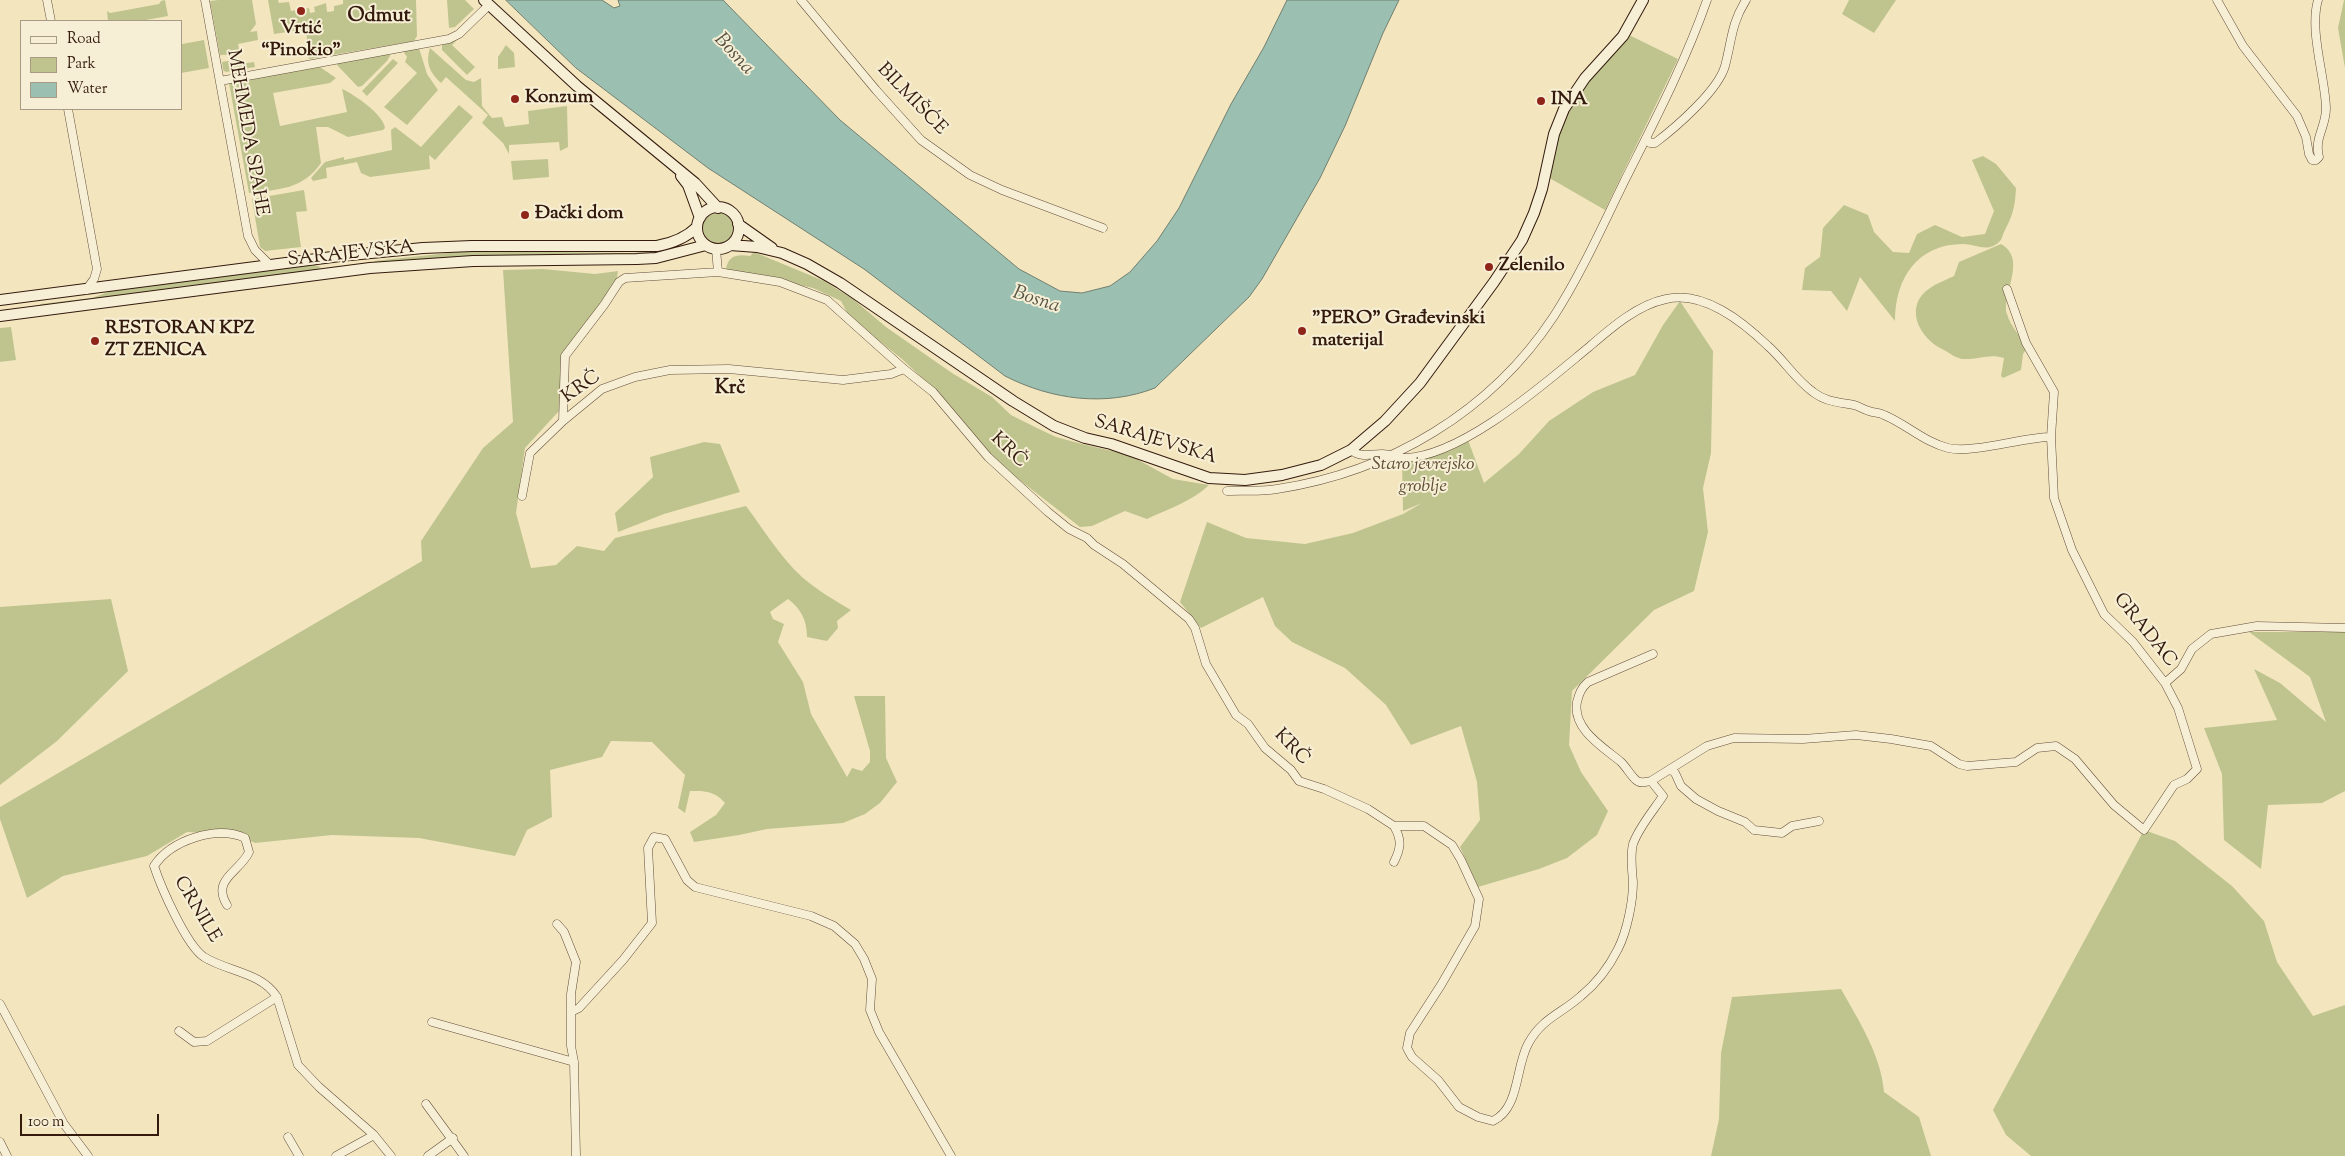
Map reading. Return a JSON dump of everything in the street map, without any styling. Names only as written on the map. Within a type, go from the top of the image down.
[{"type":"main road","name":"SARAJEVSKA","points":[[738,224],[782,253],[807,264],[840,283],[1013,401],[1054,426],[1085,438],[1111,444],[1209,478],[1245,480],[1282,475],[1321,465],[1351,450],[1385,421],[1420,383],[1522,240],[1542,189],[1554,134],[1564,109],[1585,78],[1623,36],[1643,0]]},
{"type":"main road","points":[[486,2],[577,86],[675,167],[704,192],[718,208],[731,212],[738,224],[737,236],[730,245],[711,247],[700,237],[699,223],[688,185],[675,167]]},
{"type":"main road","points":[[699,223],[706,212],[718,208]]},
{"type":"main road","name":"SARAJEVSKA","points":[[2,298],[86,290],[270,265],[423,248],[472,246],[650,247],[672,243],[689,236],[699,223]]},
{"type":"main road","name":"SARAJEVSKA","points":[[730,245],[757,247],[782,253]]},
{"type":"main road","name":"SARAJEVSKA","points":[[0,316],[370,268],[473,261],[656,258],[711,247]]},
{"type":"street","points":[[47,0],[51,20]]},
{"type":"street","name":"MEHMEDA SPAHE","points":[[205,0],[248,236],[255,250],[270,265]]},
{"type":"street","name":"BILMIŠĆE","points":[[801,0],[876,90],[921,140],[970,175],[1002,190],[1103,228]]},
{"type":"street","points":[[1227,491],[1275,490],[1318,481],[1393,456],[1431,435],[1477,401],[1510,371],[1536,341],[1554,316],[1588,255],[1657,119],[1695,34],[1707,0]]},
{"type":"street","points":[[1646,138],[1650,143],[1654,142],[1675,128],[1690,114],[1720,77],[1725,67],[1730,36],[1738,14],[1746,0]]},
{"type":"street","points":[[2217,0],[2243,46],[2297,116],[2306,137],[2312,160],[2316,160],[2319,157],[2316,144],[2325,122],[2326,108],[2316,29],[2318,0]]},
{"type":"street","points":[[220,81],[449,39],[459,34],[486,2]]},
{"type":"street","points":[[68,110],[97,269],[94,279],[86,290]]},
{"type":"street","points":[[711,247],[718,272]]},
{"type":"street","name":"KRČ","points":[[564,421],[565,356],[604,305],[618,282],[626,278],[718,272],[780,282],[827,300],[904,369],[933,392],[988,458],[1020,484],[1048,512],[1069,529],[1086,538],[1094,546],[1123,564],[1189,619],[1195,628],[1206,664],[1236,715],[1248,724],[1265,748],[1291,770],[1300,781],[1368,808],[1394,826]]},
{"type":"street","name":"GRADAC","points":[[2007,289],[2026,343],[2054,392],[2051,436],[2054,498],[2072,550],[2104,614],[2138,648],[2165,683],[2181,669],[2192,649],[2211,634],[2258,626],[2345,628]]},
{"type":"street","points":[[1351,450],[1362,455],[1404,458],[1416,456],[1465,438],[1520,402],[1614,325],[1653,303],[1667,298],[1693,298],[1707,303],[1749,330],[1769,346],[1789,370],[1825,400],[1883,414],[1912,432],[1949,448],[1976,448],[2051,436]]},
{"type":"street","name":"KRČ","points":[[564,421],[602,389],[635,378],[670,370],[729,369],[843,380],[890,374],[904,369]]},
{"type":"street","points":[[522,496],[530,453],[564,421]]},
{"type":"street","points":[[1653,654],[1628,663],[1585,685],[1580,694],[1575,713],[1582,727],[1599,745],[1622,763],[1636,781],[1643,783],[1651,781],[1708,746],[1734,738],[1803,739],[1856,735],[1891,739],[1930,746],[1959,764],[1967,766],[2016,762],[2038,748],[2056,746],[2075,759],[2114,805],[2144,830],[2174,785],[2187,779],[2197,769],[2178,708],[2165,683]]},
{"type":"street","points":[[1671,770],[1675,773],[1681,786],[1696,799],[1718,811],[1735,816],[1754,830],[1782,833],[1792,826],[1819,821]]},
{"type":"street","points":[[1394,826],[1424,826],[1452,845],[1479,899],[1475,926],[1459,951],[1442,985],[1410,1033],[1407,1048],[1412,1057],[1438,1080],[1459,1107],[1478,1117],[1493,1121],[1501,1117],[1509,1106],[1527,1046],[1535,1032],[1552,1015],[1580,998],[1601,978],[1618,949],[1628,925],[1632,891],[1633,845],[1639,831],[1663,796],[1651,781]]},
{"type":"street","points":[[1394,826],[1400,836],[1401,849],[1394,862]]},
{"type":"street","name":"CRNILE","points":[[227,904],[222,897],[222,887],[226,878],[245,860],[249,852],[245,838],[225,833],[183,841],[160,857],[154,866],[163,892],[197,951],[220,964],[263,982],[277,997]]},
{"type":"street","points":[[571,1012],[580,1008],[623,960],[652,923],[648,848],[654,837],[665,839],[687,880],[695,887],[811,916],[834,926],[855,944],[864,958],[872,979],[870,1010],[878,1032],[951,1156]]},
{"type":"street","points":[[557,924],[564,932],[576,962],[571,1012],[576,1156]]},
{"type":"street","points":[[179,1030],[194,1042],[203,1043],[277,997],[298,1065],[319,1087],[374,1135],[391,1156]]},
{"type":"street","points":[[0,1004],[64,1124],[88,1156]]},
{"type":"street","points":[[432,1022],[574,1062]]},
{"type":"street","points":[[426,1104],[453,1138],[464,1156]]},
{"type":"street","points":[[336,1156],[374,1135]]},
{"type":"street","points":[[288,1136],[299,1156]]},
{"type":"street","points":[[428,1156],[453,1138]]},
{"type":"street","points":[[0,1142],[6,1156]]},
{"type":"green space","points":[[165,0],[168,16],[146,20],[108,20],[107,11],[110,13],[159,4]]},
{"type":"green space","points":[[252,0],[256,24],[250,32],[257,31],[258,40],[238,44],[240,54],[220,55],[210,1]]},
{"type":"green space","points":[[268,0],[278,0],[279,3],[289,2],[291,11],[309,8],[310,13],[315,12],[314,7],[326,3],[327,12],[334,11],[334,6],[343,4],[343,0],[416,0],[417,36],[414,41],[309,59],[306,29],[274,34]]},
{"type":"green space","points":[[447,0],[465,0],[474,9],[455,27],[449,28]]},
{"type":"green space","points":[[1849,0],[1896,0],[1874,33],[1842,14]]},
{"type":"green space","points":[[2345,0],[2345,68],[2338,28]]},
{"type":"green space","points":[[1625,33],[1678,59],[1605,210],[1546,176],[1565,117],[1582,88]]},
{"type":"green space","points":[[459,38],[452,45],[475,67],[467,75],[442,50],[442,45]]},
{"type":"green space","points":[[204,40],[209,68],[182,73],[182,44]]},
{"type":"green space","points":[[506,45],[514,53],[515,67],[498,69],[498,57]]},
{"type":"green space","points":[[419,48],[427,74],[438,90],[407,125],[384,107],[417,73],[405,62],[407,57],[403,51],[405,49]]},
{"type":"green space","points":[[430,48],[466,80],[474,82],[481,78],[482,106],[492,118],[502,117],[505,127],[529,124],[528,111],[567,106],[568,147],[560,151],[559,142],[509,145],[509,154],[503,143],[482,123],[488,115],[446,77],[441,83],[434,75],[428,63]]},
{"type":"green space","points":[[389,53],[390,56],[387,61],[362,86],[358,87],[337,65],[337,62]]},
{"type":"green space","points":[[240,59],[241,64],[254,62],[255,67],[226,72],[223,70],[222,62]]},
{"type":"green space","points":[[393,59],[398,63],[367,96],[362,91]]},
{"type":"green space","points":[[320,67],[336,78],[330,83],[273,93],[280,126],[347,112],[342,89],[354,95],[374,111],[380,117],[385,128],[348,137],[328,127],[316,127],[321,163],[314,172],[306,179],[290,187],[249,193],[229,83]]},
{"type":"green space","points":[[459,105],[473,117],[435,160],[429,155],[430,169],[370,177],[361,173],[357,162],[326,168],[327,178],[313,181],[311,178],[325,162],[344,157],[344,160],[392,150],[391,130],[395,127],[421,147]]},
{"type":"green space","points":[[1983,156],[1996,164],[2016,188],[2013,211],[2001,240],[1990,247],[1963,244],[1947,246],[1933,250],[1921,257],[1904,278],[1899,291],[1895,321],[1860,277],[1847,311],[1831,291],[1802,290],[1805,268],[1820,257],[1823,228],[1844,205],[1868,215],[1874,232],[1893,252],[1909,253],[1917,234],[1935,225],[1962,237],[1985,234],[1994,211],[1972,160]]},
{"type":"green space","points":[[548,159],[549,177],[513,180],[511,161]]},
{"type":"green space","points":[[304,190],[307,211],[296,212],[301,247],[265,251],[260,247],[252,199]]},
{"type":"green space","points":[[718,213],[728,218],[733,228],[728,238],[718,243],[708,238],[703,228],[708,218]]},
{"type":"green space","points":[[2001,244],[2009,251],[2013,268],[2006,306],[2008,318],[2027,348],[2023,354],[2021,370],[2003,378],[2001,376],[2004,358],[1988,356],[1961,359],[1955,357],[1934,344],[1927,337],[1917,321],[1916,312],[1917,304],[1922,295],[1933,286],[1954,276],[1959,262]]},
{"type":"green space","points":[[671,247],[671,250],[657,253],[375,263],[374,261],[467,251],[632,253],[656,251]]},
{"type":"green space","points":[[754,252],[824,281],[853,299],[886,327],[952,373],[992,397],[1011,415],[1056,437],[1129,455],[1173,479],[1209,485],[1188,500],[1147,519],[1125,511],[1092,526],[1080,527],[1008,471],[986,449],[936,391],[902,359],[850,318],[841,301],[813,288],[726,269],[727,264],[734,256],[750,256]]},
{"type":"green space","points":[[314,265],[321,267],[315,271],[40,307],[40,304],[92,298],[111,291]]},
{"type":"green space","points":[[543,269],[595,274],[618,271],[617,278],[605,299],[562,356],[559,411],[525,448],[516,513],[531,568],[556,565],[577,546],[604,551],[615,538],[746,506],[779,552],[802,577],[851,610],[837,621],[838,628],[827,641],[807,637],[806,625],[802,615],[788,599],[770,612],[773,619],[784,624],[778,642],[803,682],[811,714],[847,777],[852,768],[862,771],[870,762],[870,751],[854,696],[885,696],[886,758],[897,782],[880,803],[865,814],[843,823],[767,829],[694,842],[690,832],[716,815],[725,803],[709,792],[690,791],[685,813],[678,808],[685,775],[652,742],[611,741],[602,757],[550,770],[552,817],[527,830],[515,856],[419,838],[332,835],[255,843],[235,834],[187,832],[147,856],[63,876],[27,898],[0,819],[0,807],[422,561],[421,541],[483,448],[513,422],[503,270]]},
{"type":"green space","name":"Staro jevrejsko groblje","points":[[1680,301],[1713,351],[1711,453],[1703,488],[1708,532],[1694,591],[1654,610],[1572,691],[1569,745],[1581,772],[1608,811],[1597,835],[1567,858],[1539,869],[1478,887],[1460,847],[1480,820],[1477,782],[1461,726],[1411,745],[1386,705],[1345,668],[1292,642],[1275,626],[1263,597],[1201,628],[1180,602],[1207,522],[1246,538],[1305,544],[1353,533],[1403,514],[1422,503],[1403,511],[1402,461],[1468,440],[1484,483],[1519,454],[1549,421],[1593,392],[1635,375],[1663,325]]},
{"type":"green space","points":[[11,327],[16,360],[0,362],[0,328]]},
{"type":"green space","points":[[704,442],[720,444],[740,492],[664,514],[618,532],[615,513],[653,477],[650,457]]},
{"type":"green space","points":[[111,599],[128,671],[57,741],[0,785],[0,607]]},
{"type":"green space","points":[[2249,632],[2345,632],[2345,791],[2322,803],[2268,805],[2261,869],[2224,840],[2222,774],[2204,728],[2277,720],[2254,669],[2280,683],[2326,722],[2310,677]]},
{"type":"green space","points":[[2144,830],[2175,841],[2232,886],[2264,921],[2277,962],[2313,1016],[2345,1005],[2345,1156],[2031,1156],[2006,1135],[1993,1110]]},
{"type":"green space","points":[[1841,989],[1874,1052],[1879,1065],[1884,1092],[1919,1117],[1931,1156],[1711,1156],[1719,1119],[1721,1053],[1732,997]]},
{"type":"water","name":"Bosna","points":[[506,0],[602,0],[614,8],[620,6],[618,0],[723,0],[840,120],[1019,269],[1060,291],[1082,293],[1110,286],[1130,272],[1157,241],[1179,208],[1231,104],[1264,47],[1287,0],[1399,0],[1383,33],[1345,126],[1320,178],[1262,279],[1249,297],[1155,388],[1118,398],[1098,399],[1079,398],[1041,391],[1005,376],[864,269],[708,168],[576,68]]},
{"type":"place","name":"Vrtić “Pinokio”","points":[[301,11]]},
{"type":"place","name":"Konzum","points":[[515,99]]},
{"type":"place","name":"INA","points":[[1541,101]]},
{"type":"place","name":"Đački dom","points":[[525,215]]},
{"type":"place","name":"Zelenilo","points":[[1489,267]]},
{"type":"place","name":"\"PERO\" Građevinski materijal","points":[[1302,331]]},
{"type":"place","name":"RESTORAN KPZ ZT ZENICA","points":[[95,341]]},
{"type":"district","name":"Odmut","points":[[379,18]]},
{"type":"district","name":"Krč","points":[[730,390]]}]
